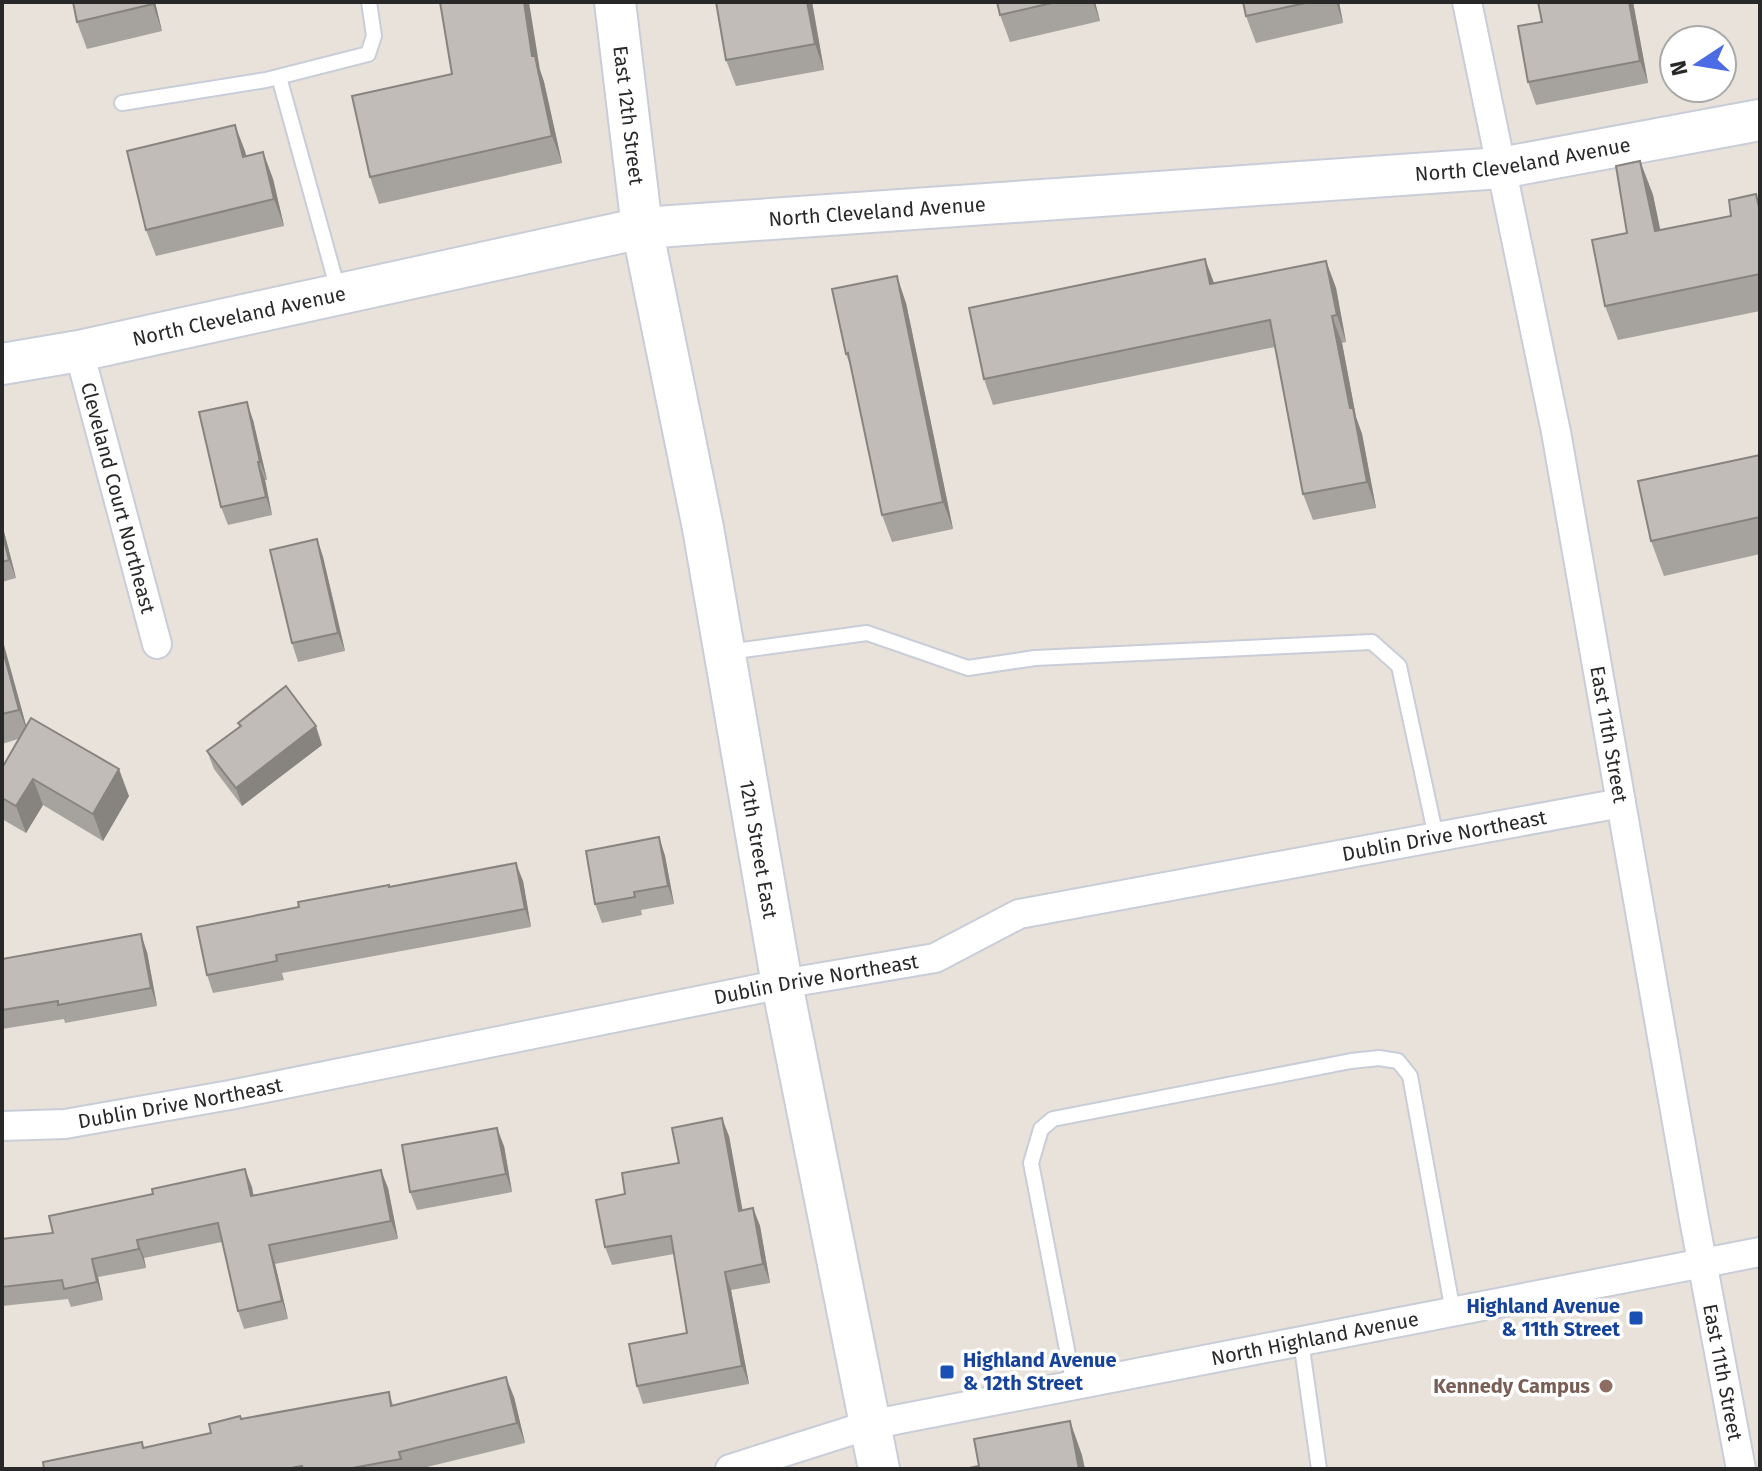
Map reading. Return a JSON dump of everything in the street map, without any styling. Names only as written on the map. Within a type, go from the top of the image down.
[{"type":"street","name":"East 12th Street","points":[[615,2],[642,228]]},
{"type":"street","name":"East 11th Street","points":[[1467,2],[1556,432],[1741,1469]]},
{"type":"street","name":"North Cleveland Avenue","points":[[2,364],[79,351],[642,228],[1501,168],[1760,120]]},
{"type":"street","name":"12th Street East","points":[[642,228],[703,528],[782,984],[879,1469]]},
{"type":"street","name":"Cleveland Court Northeast","points":[[79,351],[157,644]]},
{"type":"street","name":"Dublin Drive Northeast","points":[[2,1126],[65,1124],[230,1095],[782,984],[935,958],[1019,914],[1621,803]]},
{"type":"street","name":"North Highland Avenue","points":[[730,1469],[869,1425],[1760,1252]]},
{"type":"lane","points":[[122,103],[279,77],[368,54],[374,36],[369,2]]},
{"type":"lane","points":[[279,77],[340,294]]},
{"type":"lane","points":[[725,653],[867,633],[968,668],[1035,658],[1372,642],[1399,666],[1436,837]]},
{"type":"lane","points":[[1074,1386],[1031,1163],[1041,1129],[1053,1119],[1351,1061],[1379,1058],[1398,1061],[1410,1076],[1453,1312]]},
{"type":"lane","points":[[1301,1341],[1319,1469]]},
{"type":"building","points":[[73,2],[152,2],[153,4],[77,22]]},
{"type":"building","points":[[440,2],[524,2],[532,56],[535,56],[552,136],[370,177],[352,96],[452,74]]},
{"type":"building","points":[[716,2],[807,2],[815,44],[726,60]]},
{"type":"building","points":[[997,2],[1056,2],[1000,15]]},
{"type":"building","points":[[1243,2],[1310,2],[1246,16]]},
{"type":"building","points":[[1538,2],[1629,2],[1640,61],[1528,82],[1518,26],[1542,22]]},
{"type":"building","points":[[235,125],[243,157],[263,152],[274,199],[146,230],[127,151]]},
{"type":"building","points":[[1640,161],[1655,231],[1731,216],[1729,200],[1756,194],[1760,212],[1760,274],[1605,306],[1592,240],[1627,233],[1616,166]]},
{"type":"building","points":[[1205,259],[1210,284],[1326,261],[1337,315],[1332,316],[1367,482],[1303,494],[1270,320],[984,379],[969,308]]},
{"type":"building","points":[[897,276],[943,502],[882,515],[832,289]]},
{"type":"building","points":[[247,402],[266,497],[221,507],[199,412]]},
{"type":"building","points":[[1760,455],[1760,517],[1651,541],[1638,481]]},
{"type":"building","points":[[2,532],[9,560],[2,562]]},
{"type":"building","points":[[317,539],[338,633],[292,643],[270,550]]},
{"type":"building","points":[[2,647],[19,710],[2,714]]},
{"type":"building","points":[[286,686],[316,726],[236,788],[207,751]]},
{"type":"building","points":[[31,718],[119,769],[93,814],[33,779],[16,806],[2,798],[2,768]]},
{"type":"building","points":[[659,837],[668,886],[634,892],[635,897],[595,904],[586,851]]},
{"type":"building","points":[[516,863],[525,909],[276,955],[277,961],[207,975],[197,927],[299,907],[298,902]]},
{"type":"building","points":[[141,934],[151,988],[58,1005],[58,1001],[2,1010],[2,959]]},
{"type":"building","points":[[722,1118],[739,1211],[753,1208],[763,1264],[725,1272],[742,1366],[637,1386],[629,1344],[687,1333],[671,1236],[605,1247],[596,1200],[625,1194],[622,1173],[679,1163],[672,1128]]},
{"type":"building","points":[[497,1128],[506,1174],[410,1192],[402,1145]]},
{"type":"building","points":[[245,1169],[251,1196],[381,1170],[391,1221],[269,1245],[282,1301],[238,1311],[218,1223],[137,1240],[139,1249],[92,1259],[97,1282],[64,1289],[62,1280],[2,1287],[2,1239],[53,1233],[49,1216],[153,1194],[152,1189]]},
{"type":"building","points":[[506,1377],[517,1423],[399,1452],[401,1459],[347,1469],[303,1469],[302,1466],[286,1469],[44,1469],[43,1462],[142,1442],[143,1448],[211,1433],[209,1424],[240,1416],[241,1419],[389,1392],[391,1406]]},
{"type":"building","points":[[1070,1421],[1079,1469],[964,1469],[979,1466],[974,1439]]},
{"type":"place","name":"Highland Avenue & 11th Street","points":[[1636,1318]]},
{"type":"place","name":"Highland Avenue & 12th Street","points":[[947,1372]]},
{"type":"place","name":"Kennedy Campus","points":[[1606,1386]]}]
